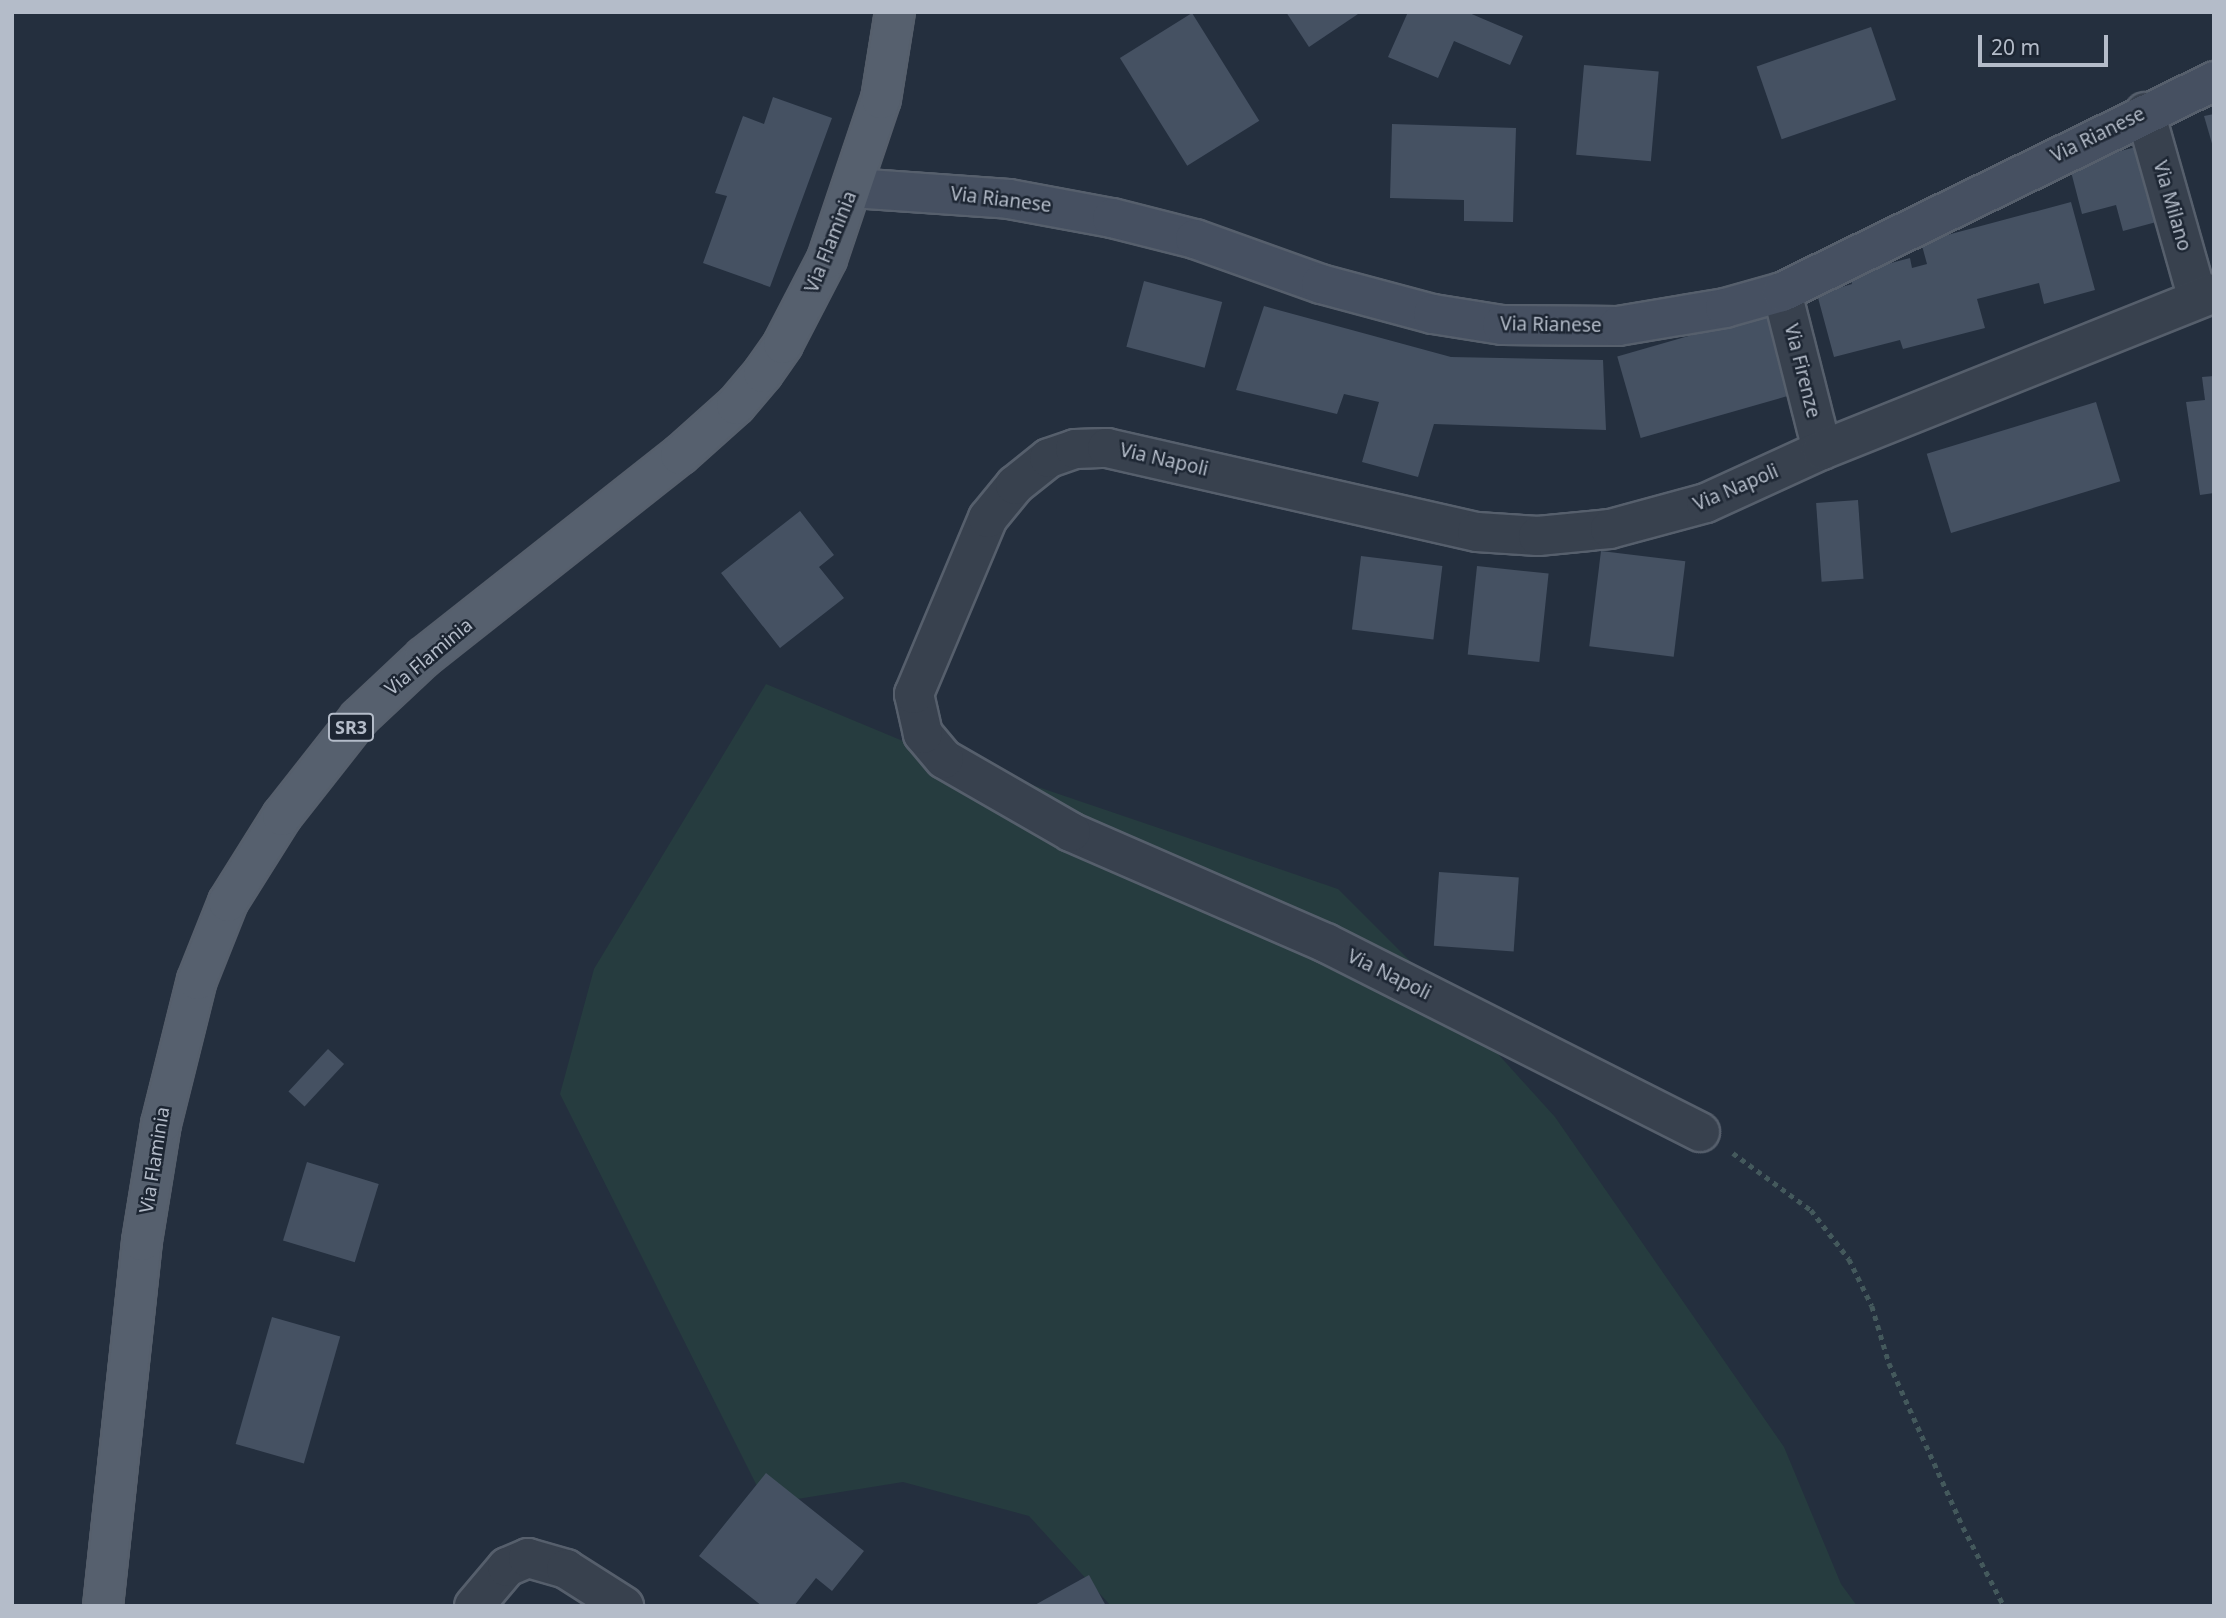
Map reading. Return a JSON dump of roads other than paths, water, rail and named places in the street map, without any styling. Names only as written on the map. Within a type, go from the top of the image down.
[{"type":"main road","name":"Via Flaminia","points":[[103,1606],[142,1241],[160,1124],[197,980],[228,902],[282,816],[359,718],[424,657],[639,490],[750,389],[807,302],[853,188],[881,99],[895,12]]},
{"type":"main road","name":"Via Rianese","points":[[853,188],[1009,199],[1112,218],[1195,239],[1358,295],[1503,325],[1635,324],[1725,308],[1782,292],[2145,112],[2214,81]]},
{"type":"street","name":"Via Milano","points":[[2145,112],[2206,296]]},
{"type":"street","name":"Via Firenze","points":[[1782,292],[1822,450]]},
{"type":"street","name":"Via Napoli","points":[[1700,1132],[1326,943],[1111,851],[1037,814],[944,759],[923,734],[914,694],[980,531],[996,505],[1039,464],[1075,449],[1123,449],[1421,521],[1519,536],[1593,532],[1675,513],[1736,491],[1822,450],[2206,296]]},
{"type":"street","points":[[474,1606],[508,1567],[528,1558],[566,1569],[624,1606]]}]
